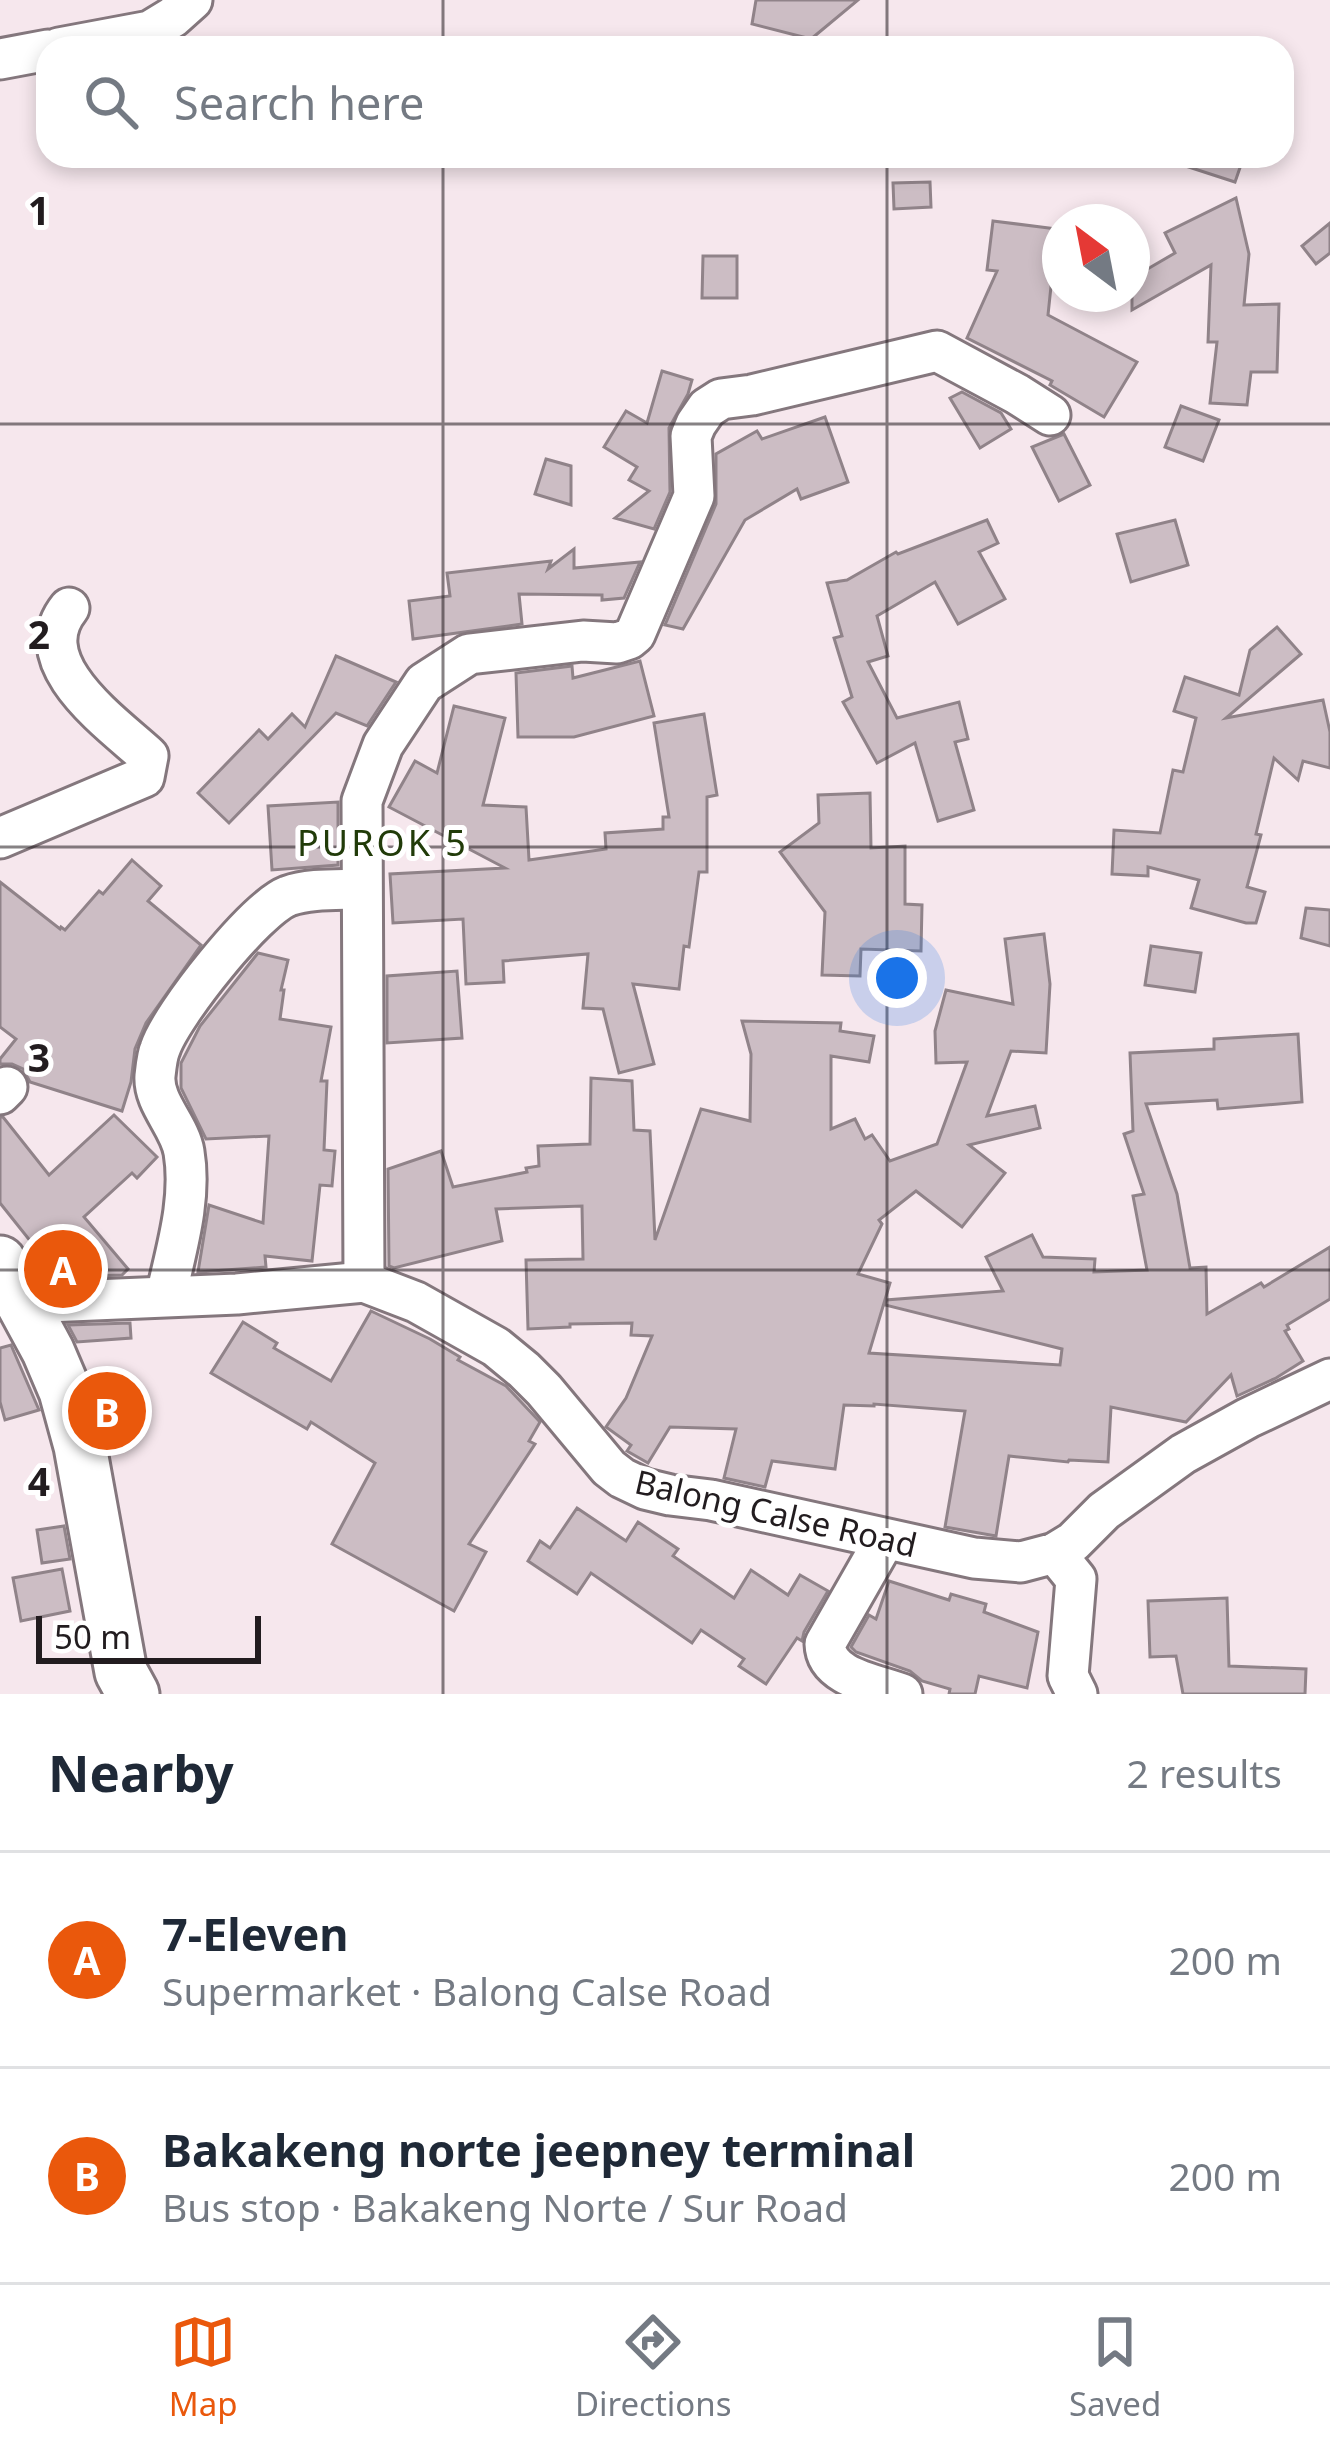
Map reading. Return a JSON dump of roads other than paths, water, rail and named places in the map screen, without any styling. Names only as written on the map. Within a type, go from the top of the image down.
[{"type":"main road","points":[[12,1282],[65,1391],[80,1446],[121,1672],[133,1694]]},
{"type":"street","points":[[126,36],[150,31],[192,0]]},
{"type":"street","points":[[0,59],[36,52]]},
{"type":"street","points":[[364,1282],[362,801],[383,746],[424,683],[469,654],[583,641],[617,643],[635,634],[694,496],[691,436],[707,408],[722,399],[937,351],[1049,415]]},
{"type":"street","points":[[0,838],[144,777],[148,756],[66,675],[57,642],[60,620],[69,608]]},
{"type":"street","points":[[166,1296],[186,1188],[183,1147],[154,1081],[160,1046],[215,966],[261,914],[288,896],[361,889]]},
{"type":"street","name":"Balong Calse Road","points":[[12,1282],[166,1296],[364,1282],[416,1302],[496,1347],[534,1380],[610,1468],[645,1489],[974,1558],[1022,1562],[1054,1553]]},
{"type":"street","points":[[1077,1694],[1067,1676],[1076,1579],[1054,1553],[1183,1454],[1330,1379]]},
{"type":"street","points":[[885,1539],[826,1644],[826,1657],[836,1670],[902,1694]]},
{"type":"place","name":"7-Eleven","points":[[63,1269]]},
{"type":"place","name":"Bakakeng norte jeepney terminal","points":[[107,1411]]},
{"type":"district","name":"PUROK 5","points":[[383,842]]}]
